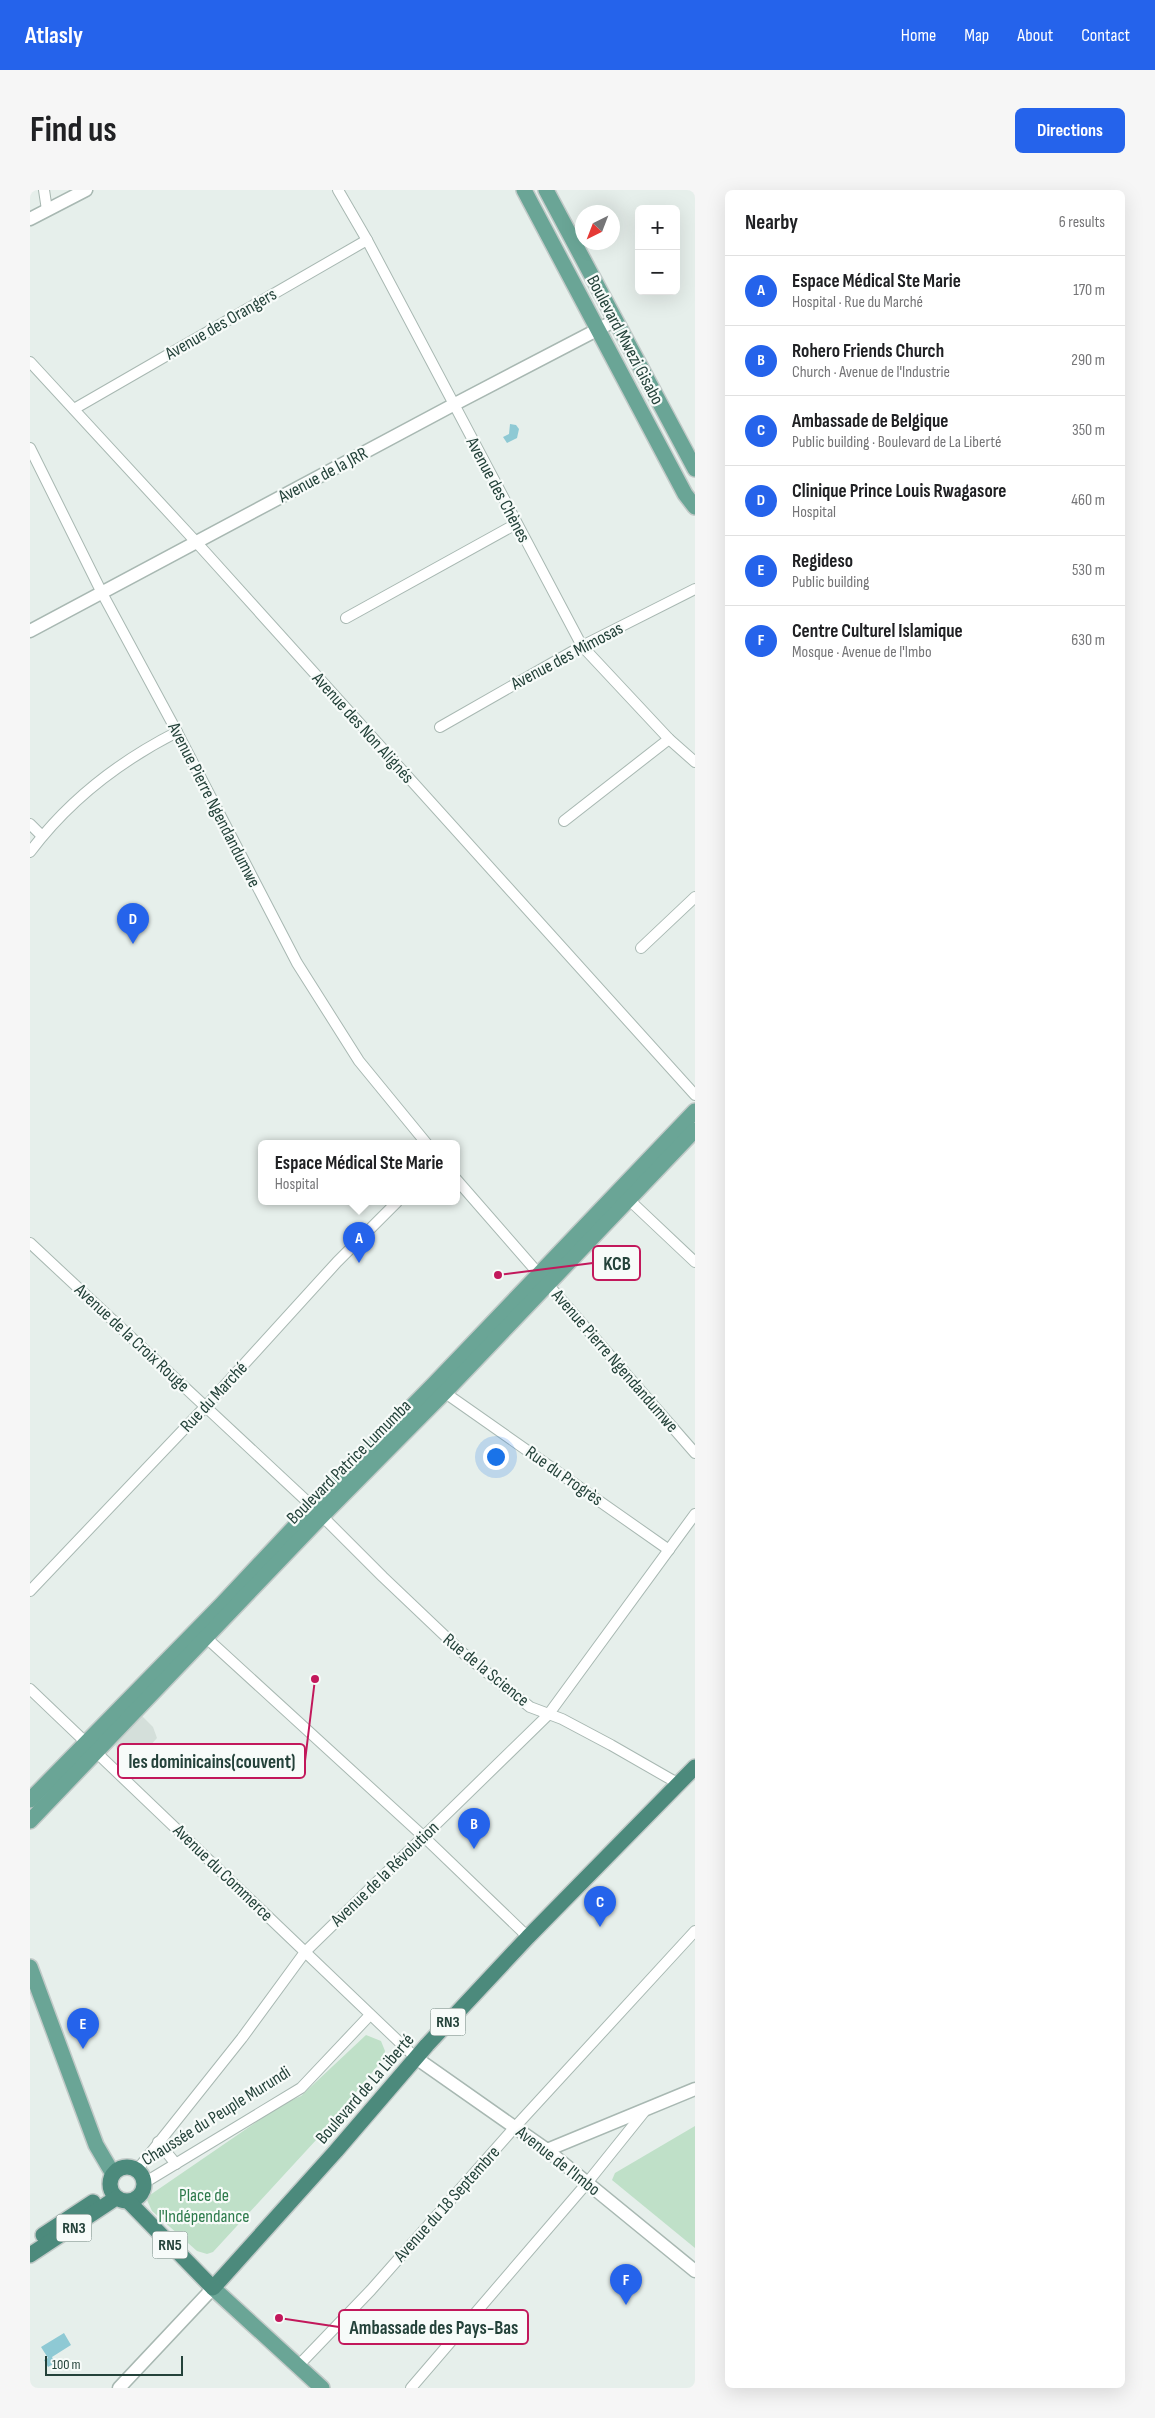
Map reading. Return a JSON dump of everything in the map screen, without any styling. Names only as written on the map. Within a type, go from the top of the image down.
[{"type":"highway","name":"Boulevard de La Liberté","points":[[213,2288],[336,2151],[416,2058],[528,1937],[695,1767]]},
{"type":"highway","points":[[119,2196],[110,2179],[113,2174],[125,2167],[141,2177]]},
{"type":"highway","name":"RN3","points":[[30,2244],[119,2196],[142,2194],[141,2177]]},
{"type":"highway","name":"RN5","points":[[119,2196],[213,2288]]},
{"type":"highway","name":"RN3","points":[[30,2254],[67,2232],[119,2196]]},
{"type":"main road","name":"Boulevard Mwezi Gisabo","points":[[524,190],[685,494],[695,507]]},
{"type":"main road","name":"Boulevard Mwezi Gisabo","points":[[546,190],[695,469]]},
{"type":"main road","name":"Boulevard Patrice Lumumba","points":[[30,1820],[92,1747],[624,1195],[695,1111]]},
{"type":"main road","name":"Boulevard Patrice Lumumba","points":[[624,1195],[695,1130]]},
{"type":"main road","name":"Boulevard Patrice Lumumba","points":[[30,1800],[92,1747]]},
{"type":"main road","points":[[30,1967],[96,2145],[113,2174]]},
{"type":"main road","name":"RN5","points":[[213,2288],[322,2388]]},
{"type":"street","points":[[44,190],[47,210]]},
{"type":"street","points":[[30,219],[86,190]]},
{"type":"street","name":"Avenue des Chènes","points":[[338,190],[367,240],[582,646],[669,739],[695,762]]},
{"type":"street","name":"Avenue des Orangers","points":[[74,409],[367,240]]},
{"type":"street","name":"Avenue de la JRR","points":[[30,631],[616,320]]},
{"type":"street","name":"Avenue des Non Alignés","points":[[30,362],[197,543],[695,1095]]},
{"type":"street","name":"Avenue Pierre Ngendandumwe","points":[[30,448],[102,593],[177,732],[297,963],[359,1060],[424,1140]]},
{"type":"street","points":[[346,618],[516,524]]},
{"type":"street","name":"Avenue des Mimosas","points":[[440,727],[582,646],[695,589]]},
{"type":"street","points":[[30,852],[42,836],[79,798],[107,774],[142,750],[177,732]]},
{"type":"street","points":[[564,821],[669,739]]},
{"type":"street","points":[[30,824],[42,836]]},
{"type":"street","points":[[641,948],[695,897]]},
{"type":"street","name":"Avenue Pierre Ngendandumwe","points":[[460,1184],[695,1453]]},
{"type":"street","points":[[624,1195],[695,1262]]},
{"type":"street","name":"Rue du Marché","points":[[30,1591],[206,1406],[337,1262],[394,1205]]},
{"type":"street","name":"Avenue de la Croix Rouge","points":[[30,1243],[318,1511]]},
{"type":"street","name":"Rue du Progrès","points":[[440,1388],[669,1550]]},
{"type":"street","name":"Rue de la Science","points":[[318,1511],[383,1578],[464,1654],[530,1707],[562,1719],[679,1784]]},
{"type":"street","name":"Avenue de la Révolution","points":[[141,2177],[158,2142],[242,2038],[306,1952],[548,1715],[695,1514]]},
{"type":"street","points":[[201,1634],[423,1836],[528,1937]]},
{"type":"street","name":"Avenue du Commerce","points":[[30,1689],[416,2058]]},
{"type":"street","name":"Avenue du 18 Septembre","points":[[298,2366],[371,2290],[515,2127],[695,1931]]},
{"type":"street","name":"Chaussée du Peuple Murundi","points":[[141,2177],[176,2164],[301,2088],[370,2015]]},
{"type":"street","name":"Avenue de l'Imbo","points":[[416,2058],[547,2150],[695,2271]]},
{"type":"street","points":[[547,2150],[644,2112],[695,2089]]},
{"type":"street","points":[[411,2388],[587,2182],[644,2112]]},
{"type":"street","points":[[158,2142],[176,2164]]},
{"type":"street","points":[[119,2388],[213,2288]]},
{"type":"shaded area","points":[[132,1706],[153,1727],[157,1738],[133,1765],[117,1750],[112,1733]]},
{"type":"green space","name":"Place de l'Indépendance","points":[[366,2035],[381,2041],[385,2051],[384,2058],[317,2139],[213,2252],[207,2254],[197,2251],[152,2211],[147,2200],[150,2195],[281,2105],[301,2096]]},
{"type":"green space","points":[[695,2126],[695,2248],[612,2180],[615,2173]]},
{"type":"water","points":[[510,424],[516,425],[519,429],[517,438],[507,443],[503,437],[509,434]]},
{"type":"water","points":[[64,2333],[71,2345],[52,2357],[55,2363],[48,2367],[44,2360],[48,2358],[41,2347]]},
{"type":"place","name":"Clinique Prince Louis Rwagasore","points":[[133,944]]},
{"type":"place","name":"Espace Médical Ste Marie","points":[[359,1263]]},
{"type":"place","name":"KCB","points":[[498,1275]]},
{"type":"place","name":"les dominicains(couvent)","points":[[315,1679]]},
{"type":"place","name":"Rohero Friends Church","points":[[474,1849]]},
{"type":"place","name":"Ambassade de Belgique","points":[[600,1927]]},
{"type":"place","name":"Regideso","points":[[83,2049]]},
{"type":"place","name":"Centre Culturel Islamique","points":[[626,2305]]},
{"type":"place","name":"Ambassade des Pays-Bas","points":[[279,2318]]}]
